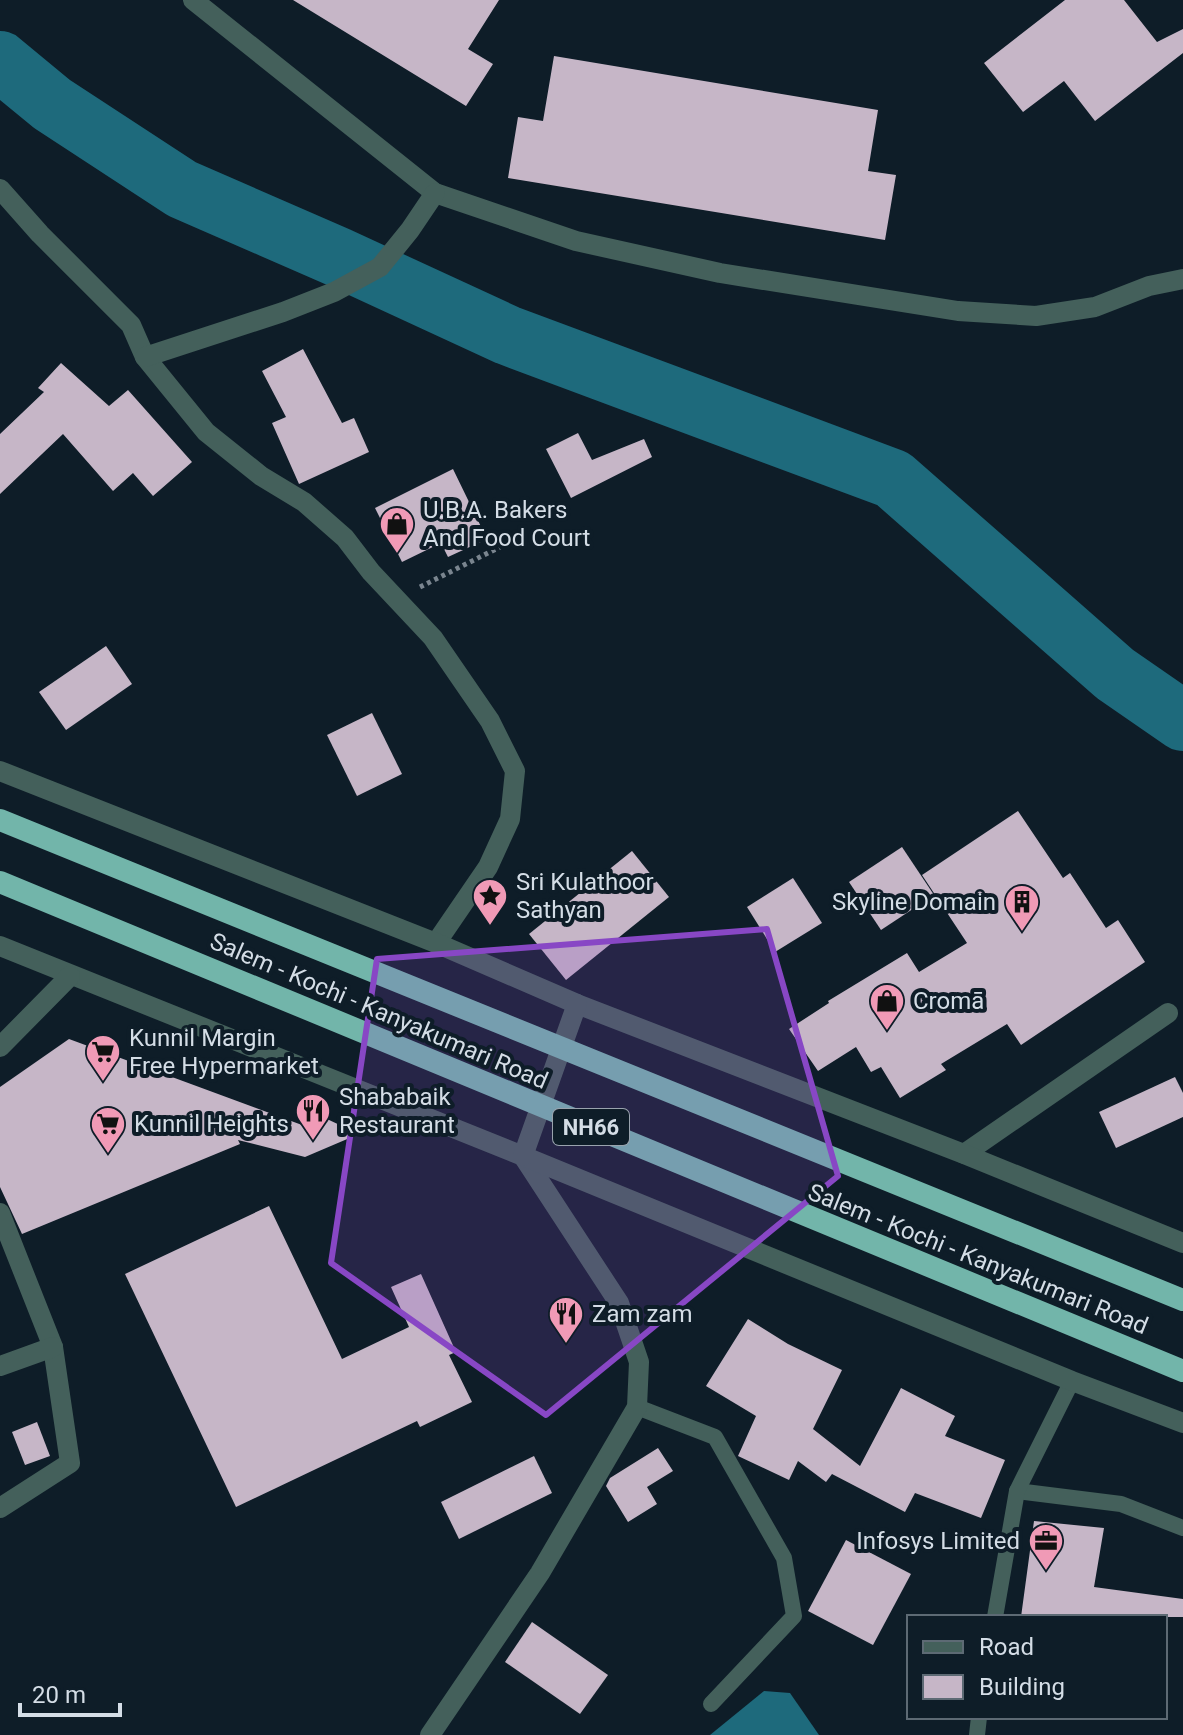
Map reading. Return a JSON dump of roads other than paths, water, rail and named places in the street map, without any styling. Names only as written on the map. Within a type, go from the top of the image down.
[{"type":"highway","name":"Salem - Kochi - Kanyakumari Road","points":[[0,820],[1183,1300]]},
{"type":"highway","name":"Salem - Kochi - Kanyakumari Road","points":[[0,882],[1183,1371]]},
{"type":"street","points":[[193,0],[435,193],[576,241],[720,273],[958,311],[1036,316],[1095,307],[1149,286],[1183,279]]},
{"type":"street","points":[[0,189],[40,234],[131,325],[145,357],[206,432],[261,476],[304,502],[345,538],[371,572],[433,638],[490,721],[515,771],[510,819],[488,867],[436,943]]},
{"type":"street","points":[[145,357],[334,292],[380,267],[435,193]]},
{"type":"street","points":[[0,771],[436,943],[577,1004],[964,1154],[1183,1243]]},
{"type":"street","points":[[0,946],[1072,1381],[1183,1423]]},
{"type":"street","points":[[0,1047],[70,976]]},
{"type":"street","points":[[523,1156],[577,1004]]},
{"type":"street","points":[[964,1154],[1168,1013]]},
{"type":"street","points":[[430,1735],[540,1573],[637,1407],[639,1362],[619,1303],[523,1156]]},
{"type":"street","points":[[0,1213],[53,1347],[70,1463],[0,1508]]},
{"type":"street","points":[[0,1366],[53,1347]]},
{"type":"lane","points":[[995,1615],[1017,1491],[1072,1381]]},
{"type":"lane","points":[[637,1407],[715,1437],[784,1558],[794,1616],[711,1704]]},
{"type":"lane","points":[[1017,1491],[1121,1504],[1183,1528]]},
{"type":"water","points":[[764,1691],[790,1693],[819,1735],[710,1735]]},
{"type":"waterway","points":[[0,61],[52,104],[182,189],[507,335],[893,479],[1115,674],[1183,721]]},
{"type":"place","name":"U.B.A. Bakers And Food Court","points":[[397,555]]},
{"type":"place","name":"Sri Kulathoor Sathyan","points":[[490,927]]},
{"type":"place","name":"Skyline Domain","points":[[1022,933]]},
{"type":"place","name":"Cromā","points":[[887,1032]]},
{"type":"place","name":"Kunnil Margin Free Hypermarket","points":[[103,1083]]},
{"type":"place","name":"Shababaik Restaurant","points":[[313,1142]]},
{"type":"place","name":"Kunnil Heights","points":[[108,1155]]},
{"type":"place","name":"Zam zam","points":[[566,1345]]},
{"type":"place","name":"Infosys Limited","points":[[1046,1572]]}]
